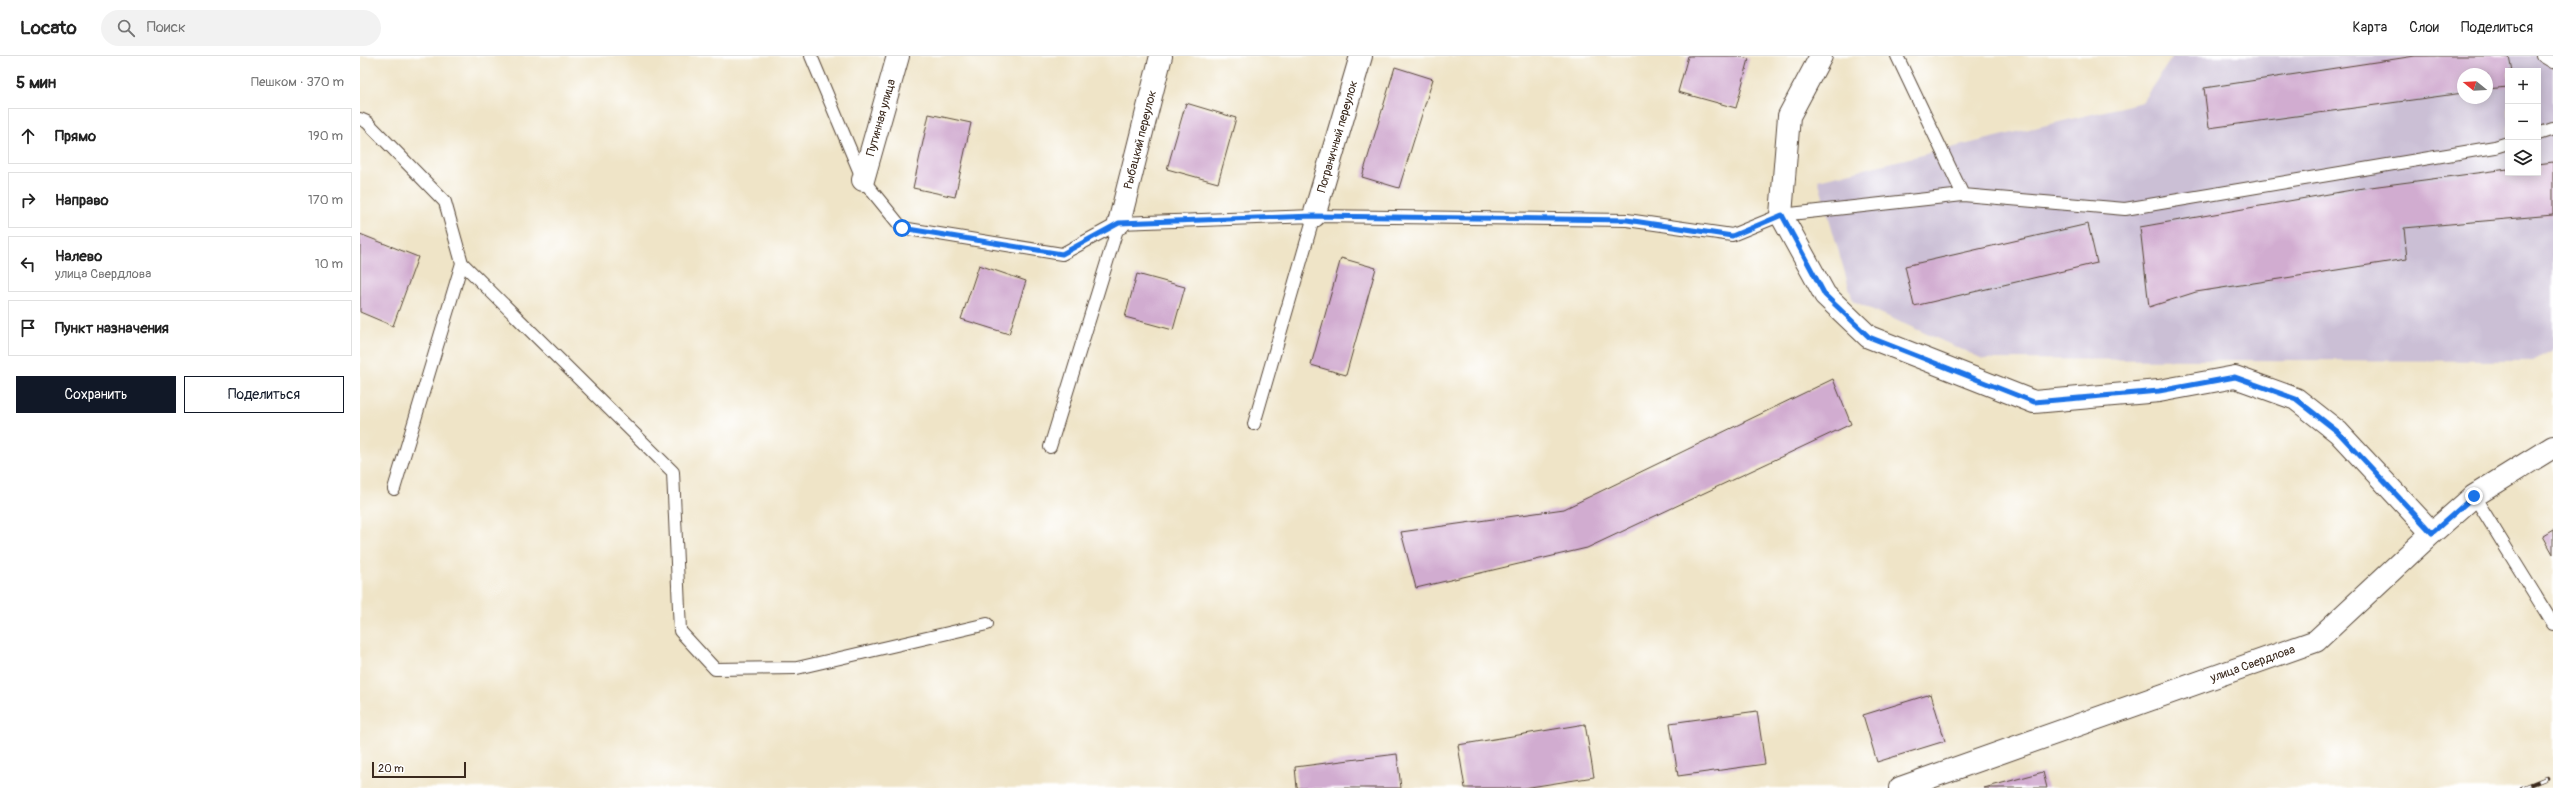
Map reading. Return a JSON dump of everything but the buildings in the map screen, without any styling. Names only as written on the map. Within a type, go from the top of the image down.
[{"type":"street","name":"Путинная улица","points":[[863,180],[898,56]]},
{"type":"street","name":"Рыбацкий переулок","points":[[1119,223],[1161,56]]},
{"type":"street","name":"Пограничный переулок","points":[[1314,216],[1361,56]]},
{"type":"street","points":[[1821,56],[1789,116],[1782,215],[1825,295],[1869,337],[2034,402],[2159,391],[2235,377],[2242,379],[2296,399],[2338,432],[2432,533]]},
{"type":"street","name":"улица Свердлова","points":[[1900,788],[2316,641],[2474,496],[2553,446]]},
{"type":"lane","points":[[811,56],[863,180],[902,228],[1062,254],[1119,223],[1314,216],[1627,220],[1732,236],[1782,215],[1963,195],[2125,209],[2495,147],[2505,144]]},
{"type":"lane","points":[[1897,56],[1963,195]]},
{"type":"lane","points":[[2543,56],[2553,62]]},
{"type":"lane","points":[[360,119],[367,122],[446,202],[462,263],[673,472],[680,631],[715,669],[797,668],[987,624]]},
{"type":"lane","points":[[2541,133],[2553,129]]},
{"type":"lane","points":[[1254,424],[1314,216]]},
{"type":"lane","points":[[1050,447],[1119,223]]},
{"type":"lane","points":[[394,489],[462,263]]},
{"type":"lane","points":[[2474,496],[2553,624]]},
{"type":"shaded area","points":[[2173,56],[2553,56],[2553,350],[2533,361],[1983,359],[1853,301],[1818,180],[2142,102]]},
{"type":"railway","points":[[2522,788],[2547,778]]},
{"type":"route","points":[[902,228],[1062,254],[1119,223],[1314,216],[1627,220],[1732,236],[1782,215],[1825,295],[1869,337],[2034,402],[2159,391],[2235,377],[2296,399],[2338,432],[2432,533],[2474,496]]}]
